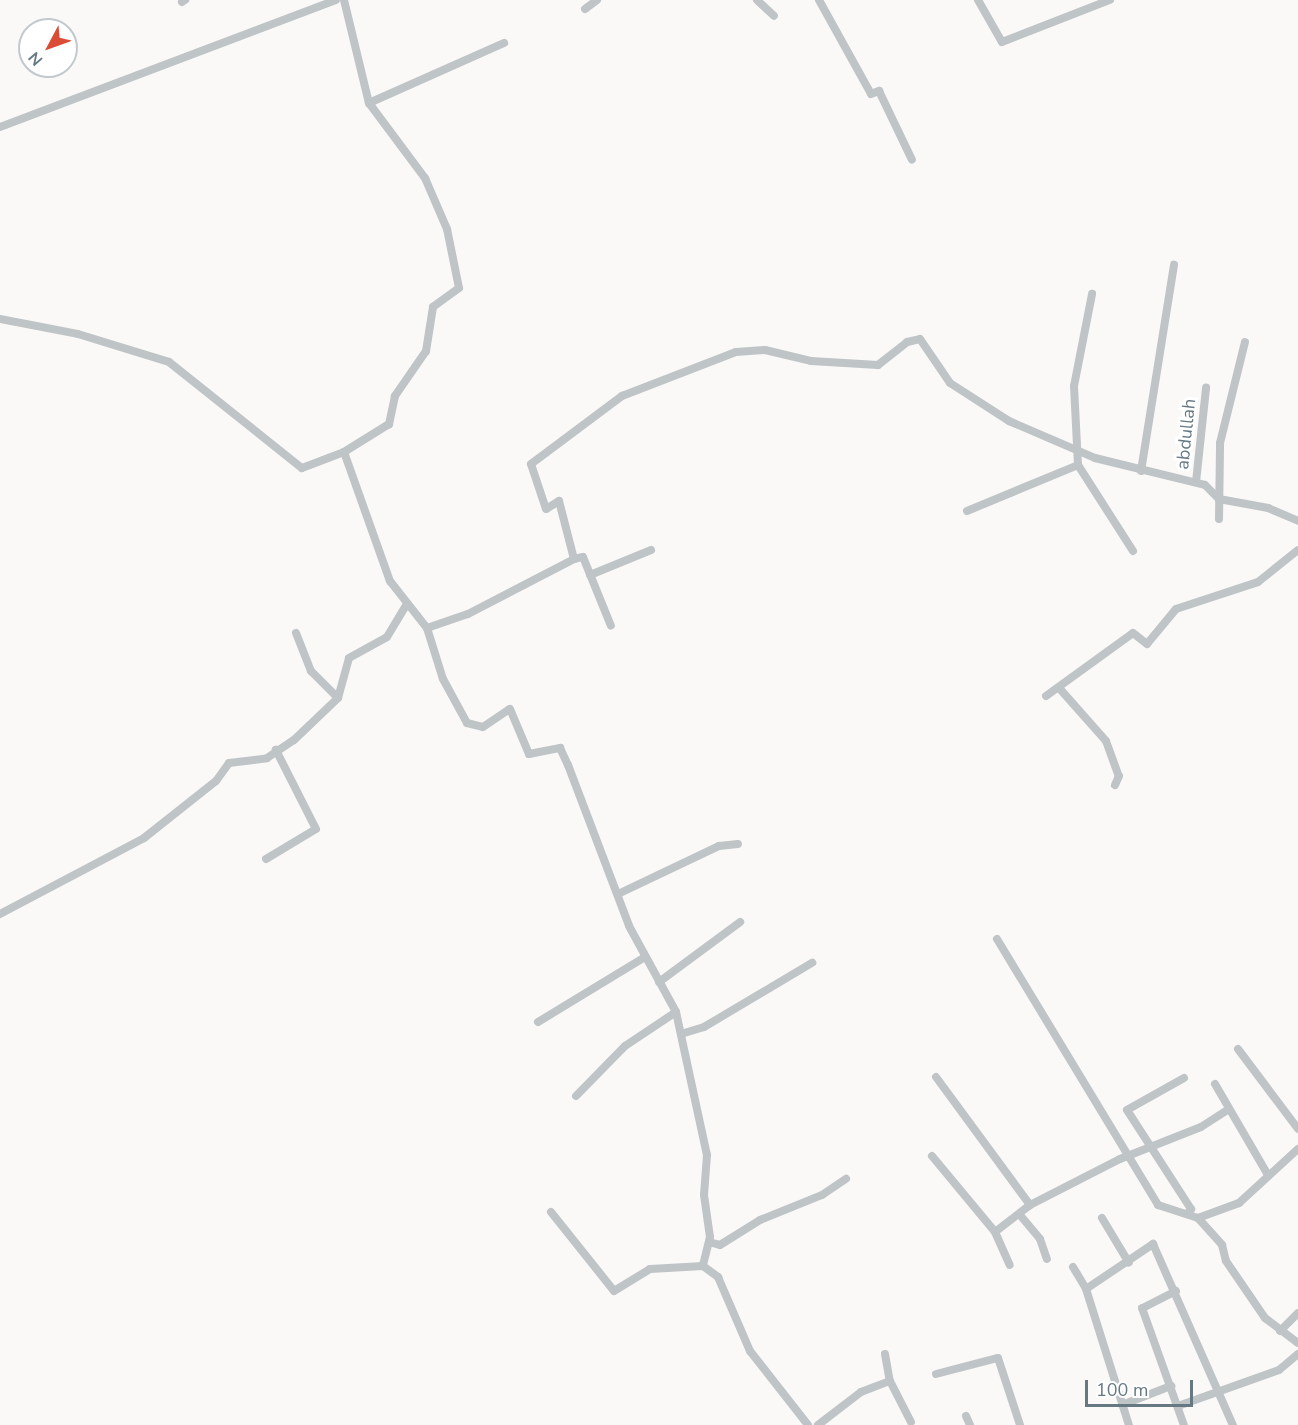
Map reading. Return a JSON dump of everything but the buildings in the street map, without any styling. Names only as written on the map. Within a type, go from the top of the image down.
[{"type":"street","points":[[0,128],[336,0]]},
{"type":"street","points":[[0,319],[78,334],[169,362],[302,468],[344,452],[389,424],[395,396],[426,351],[433,307],[459,288],[447,229],[425,178],[369,103],[344,0]]},
{"type":"street","points":[[585,9],[597,0]]},
{"type":"street","points":[[757,0],[774,16]]},
{"type":"street","points":[[819,0],[871,94],[879,91],[912,160]]},
{"type":"street","points":[[978,0],[1002,42],[1110,0]]},
{"type":"street","points":[[369,103],[504,43]]},
{"type":"street","points":[[1141,471],[1174,265]]},
{"type":"street","points":[[1092,294],[1074,386],[1078,465],[1133,551]]},
{"type":"street","points":[[574,559],[559,501],[546,508],[531,464],[622,396],[736,352],[765,350],[811,361],[878,365],[907,342],[920,339],[950,384],[1009,421],[1079,452],[1141,471],[1196,482],[1219,498],[1268,508],[1298,521]]},
{"type":"street","points":[[1219,519],[1221,443],[1245,342]]},
{"type":"street","name":"abdullah","points":[[1196,482],[1206,388]]},
{"type":"street","points":[[344,452],[390,581],[428,628],[443,679],[467,723],[483,727],[510,708],[530,754],[560,748],[645,957],[676,1012],[707,1155],[704,1195],[709,1242],[703,1266]]},
{"type":"street","points":[[967,511],[1078,465]]},
{"type":"street","points":[[590,575],[651,550]]},
{"type":"street","points":[[1046,696],[1060,689],[1134,633],[1147,644],[1176,609],[1258,582],[1298,550]]},
{"type":"street","points":[[428,628],[468,614],[574,559],[583,557],[611,626]]},
{"type":"street","points":[[0,914],[144,838],[216,781],[230,763],[253,762],[276,750],[338,698],[346,663],[387,637],[407,604]]},
{"type":"street","points":[[296,633],[311,671],[338,698]]},
{"type":"street","points":[[1060,689],[1106,741],[1119,776],[1115,785]]},
{"type":"street","points":[[266,859],[316,829],[276,750]]},
{"type":"street","points":[[618,894],[719,846],[738,844]]},
{"type":"street","points":[[659,982],[740,922]]},
{"type":"street","points":[[997,939],[1158,1205],[1198,1218],[1222,1245],[1226,1261],[1265,1318],[1298,1343]]},
{"type":"street","points":[[538,1022],[645,957]]},
{"type":"street","points":[[681,1034],[704,1027],[812,963]]},
{"type":"street","points":[[576,1096],[626,1046],[676,1012]]},
{"type":"street","points":[[1238,1049],[1298,1129]]},
{"type":"street","points":[[936,1077],[1030,1204]]},
{"type":"street","points":[[1184,1078],[1127,1110],[1153,1146],[1191,1209],[1188,1213]]},
{"type":"street","points":[[1215,1084],[1268,1175]]},
{"type":"street","points":[[995,1232],[1020,1215],[1030,1204],[1129,1156],[1201,1127],[1228,1109]]},
{"type":"street","points":[[1198,1218],[1239,1203],[1298,1149]]},
{"type":"street","points":[[932,1156],[995,1232],[1010,1265]]},
{"type":"street","points":[[709,1242],[720,1245],[760,1220],[822,1195],[846,1179]]},
{"type":"street","points":[[551,1212],[614,1291],[650,1269],[703,1266],[718,1277],[750,1351],[808,1425]]},
{"type":"street","points":[[1020,1215],[1040,1239],[1047,1259]]},
{"type":"street","points":[[1102,1218],[1129,1263]]},
{"type":"street","points":[[1086,1288],[1129,1263],[1153,1244],[1176,1291],[1233,1425]]},
{"type":"street","points":[[1073,1267],[1086,1288],[1126,1424]]},
{"type":"street","points":[[1176,1291],[1142,1308],[1184,1425]]},
{"type":"street","points":[[1280,1331],[1298,1313]]},
{"type":"street","points":[[885,1354],[890,1381],[911,1422]]},
{"type":"street","points":[[1178,1406],[1221,1393],[1279,1370],[1298,1354]]},
{"type":"street","points":[[936,1374],[998,1358],[1020,1425]]},
{"type":"street","points":[[818,1425],[861,1392],[890,1381]]},
{"type":"street","points":[[1122,1405],[1171,1386]]},
{"type":"street","points":[[966,1416],[970,1425]]}]
